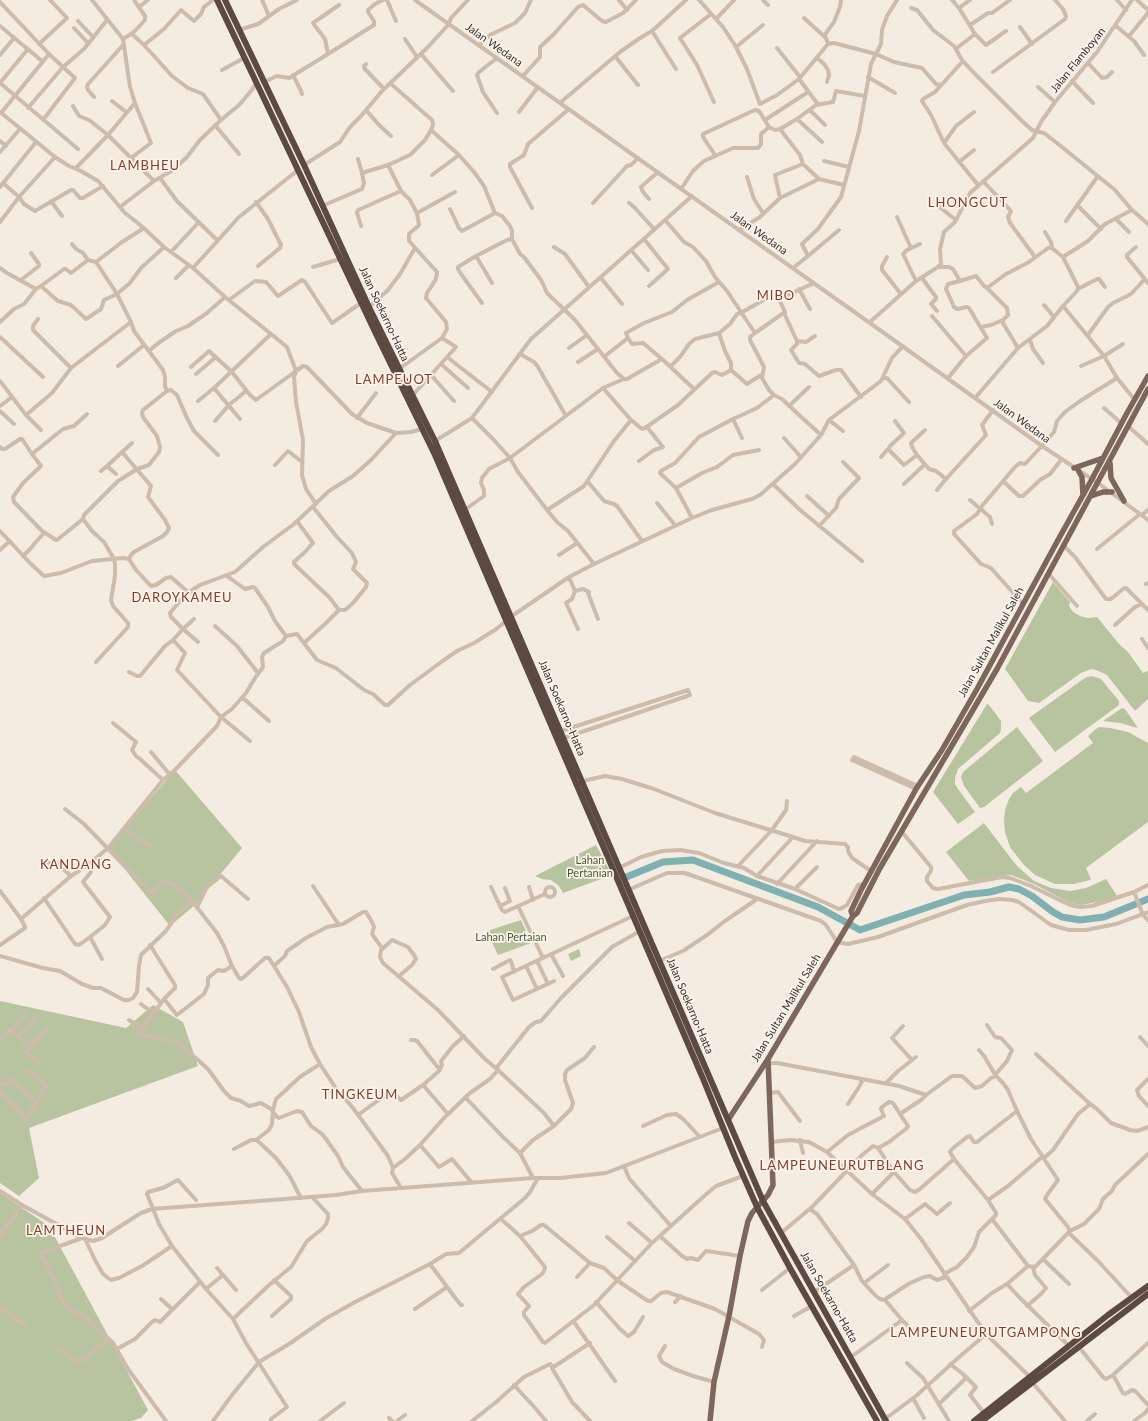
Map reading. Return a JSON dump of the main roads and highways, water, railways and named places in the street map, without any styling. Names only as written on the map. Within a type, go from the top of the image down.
[{"type":"highway","name":"Jalan Soekarno-Hatta","points":[[217,0],[257,83],[304,165],[369,307],[435,441],[506,621],[634,916],[637,932],[728,1120],[763,1201],[886,1420]]},
{"type":"highway","name":"Jalan Soekarno-Hatta","points":[[224,0],[264,82],[298,170],[340,259],[422,430],[457,498],[466,509],[659,961],[701,1066],[723,1128],[757,1207],[877,1421]]},
{"type":"highway","points":[[579,790],[584,784]]},
{"type":"highway","points":[[974,1421],[983,1419],[1069,1346],[1148,1286]]},
{"type":"highway","points":[[1031,1379],[1079,1347],[1148,1294]]},
{"type":"main road","name":"Jalan Sultan Malikul Saleh","points":[[852,917],[851,911],[871,871],[902,817],[917,787],[942,750],[1008,633],[1134,399],[1148,376]]},
{"type":"main road","name":"Jalan Sultan Malikul Saleh","points":[[728,1120],[768,1061],[841,935],[852,917],[857,913],[880,868],[909,821],[1015,637],[1148,389]]},
{"type":"main road","points":[[1083,496],[1082,477],[1076,469],[1103,458]]},
{"type":"main road","points":[[1110,460],[1111,478],[1124,501]]},
{"type":"main road","points":[[1091,497],[1103,492],[1112,492]]},
{"type":"main road","points":[[1040,574],[1047,575]]},
{"type":"main road","points":[[1008,633],[1015,637]]},
{"type":"main road","points":[[942,750],[948,753]]},
{"type":"main road","points":[[902,817],[909,821]]},
{"type":"main road","points":[[710,1421],[714,1382],[748,1221],[752,1213],[768,1195],[773,1185],[768,1061]]},
{"type":"waterway","points":[[624,878],[663,862],[693,860],[818,907],[860,930],[964,895],[990,892],[1009,887],[1019,889],[1032,896],[1062,917],[1080,920],[1104,917],[1148,899]]},
{"type":"district","name":"LAMBHEU","points":[[145,166]]},
{"type":"district","name":"LHONGCUT","points":[[968,203]]},
{"type":"district","name":"MIBO","points":[[776,296]]},
{"type":"district","name":"LAMPEUOT","points":[[394,380]]},
{"type":"district","name":"DAROYKAMEU","points":[[182,598]]},
{"type":"district","name":"KANDANG","points":[[76,865]]},
{"type":"district","name":"TINGKEUM","points":[[360,1095]]},
{"type":"district","name":"LAMPEUNEURUTBLANG","points":[[842,1166]]},
{"type":"district","name":"LAMTHEUN","points":[[66,1231]]},
{"type":"district","name":"LAMPEUNEURUTGAMPONG","points":[[986,1333]]},
{"type":"park label","name":"Lahan Pertanian","points":[[590,866]]},
{"type":"park label","name":"Lahan Pertaian","points":[[511,937]]}]
